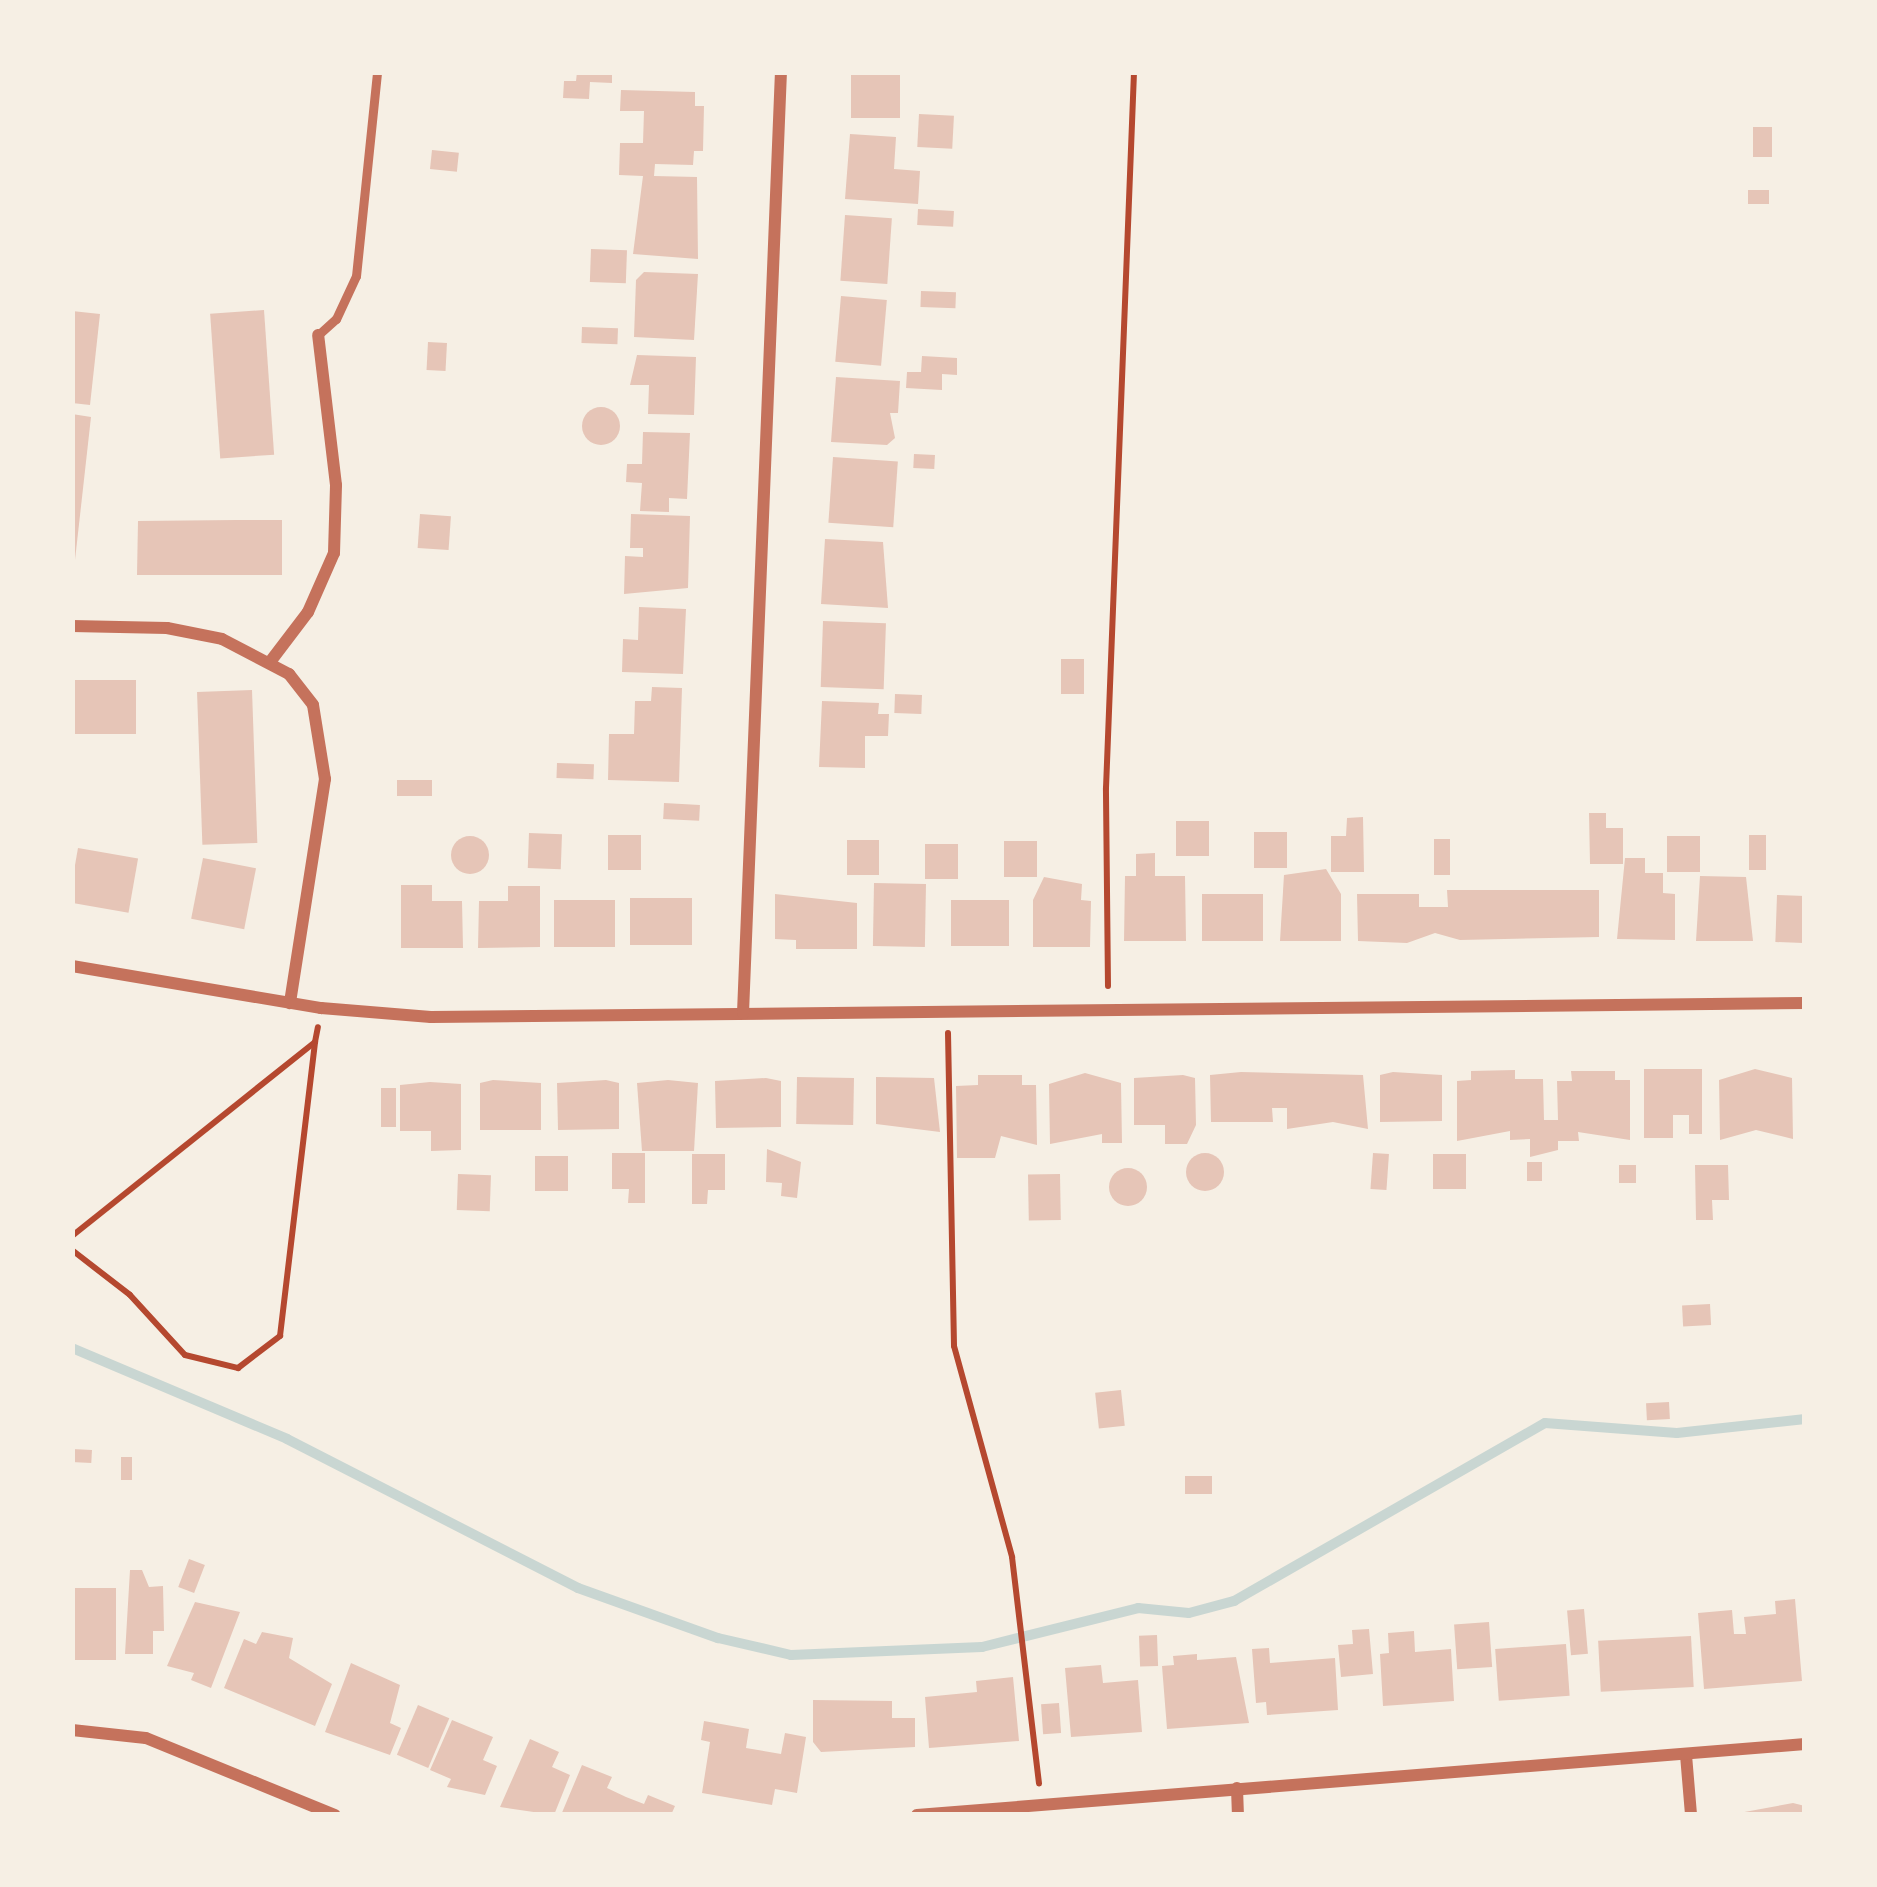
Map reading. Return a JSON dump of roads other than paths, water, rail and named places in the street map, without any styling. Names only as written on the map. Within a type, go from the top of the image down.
[{"type":"street","points":[[742,1013],[781,72]]},
{"type":"street","points":[[270,662],[308,612],[334,553],[336,485],[318,335]]},
{"type":"street","points":[[72,626],[194,632],[270,662],[303,690],[326,750],[290,1003]]},
{"type":"street","points":[[72,966],[290,1003],[431,1017],[1805,1003]]},
{"type":"street","points":[[72,1730],[146,1738],[300,1809],[335,1815]]},
{"type":"street","points":[[917,1815],[1040,1800],[1805,1744]]},
{"type":"street","points":[[1686,1755],[1690,1815]]},
{"type":"street","points":[[1237,1788],[1238,1815]]},
{"type":"lane","points":[[318,335],[335,319],[356,276],[377,72]]},
{"type":"waterway","points":[[72,1348],[287,1439],[578,1588],[718,1638],[791,1655],[982,1647],[1138,1608],[1189,1613],[1234,1601],[1545,1423],[1677,1433],[1805,1419]]}]
